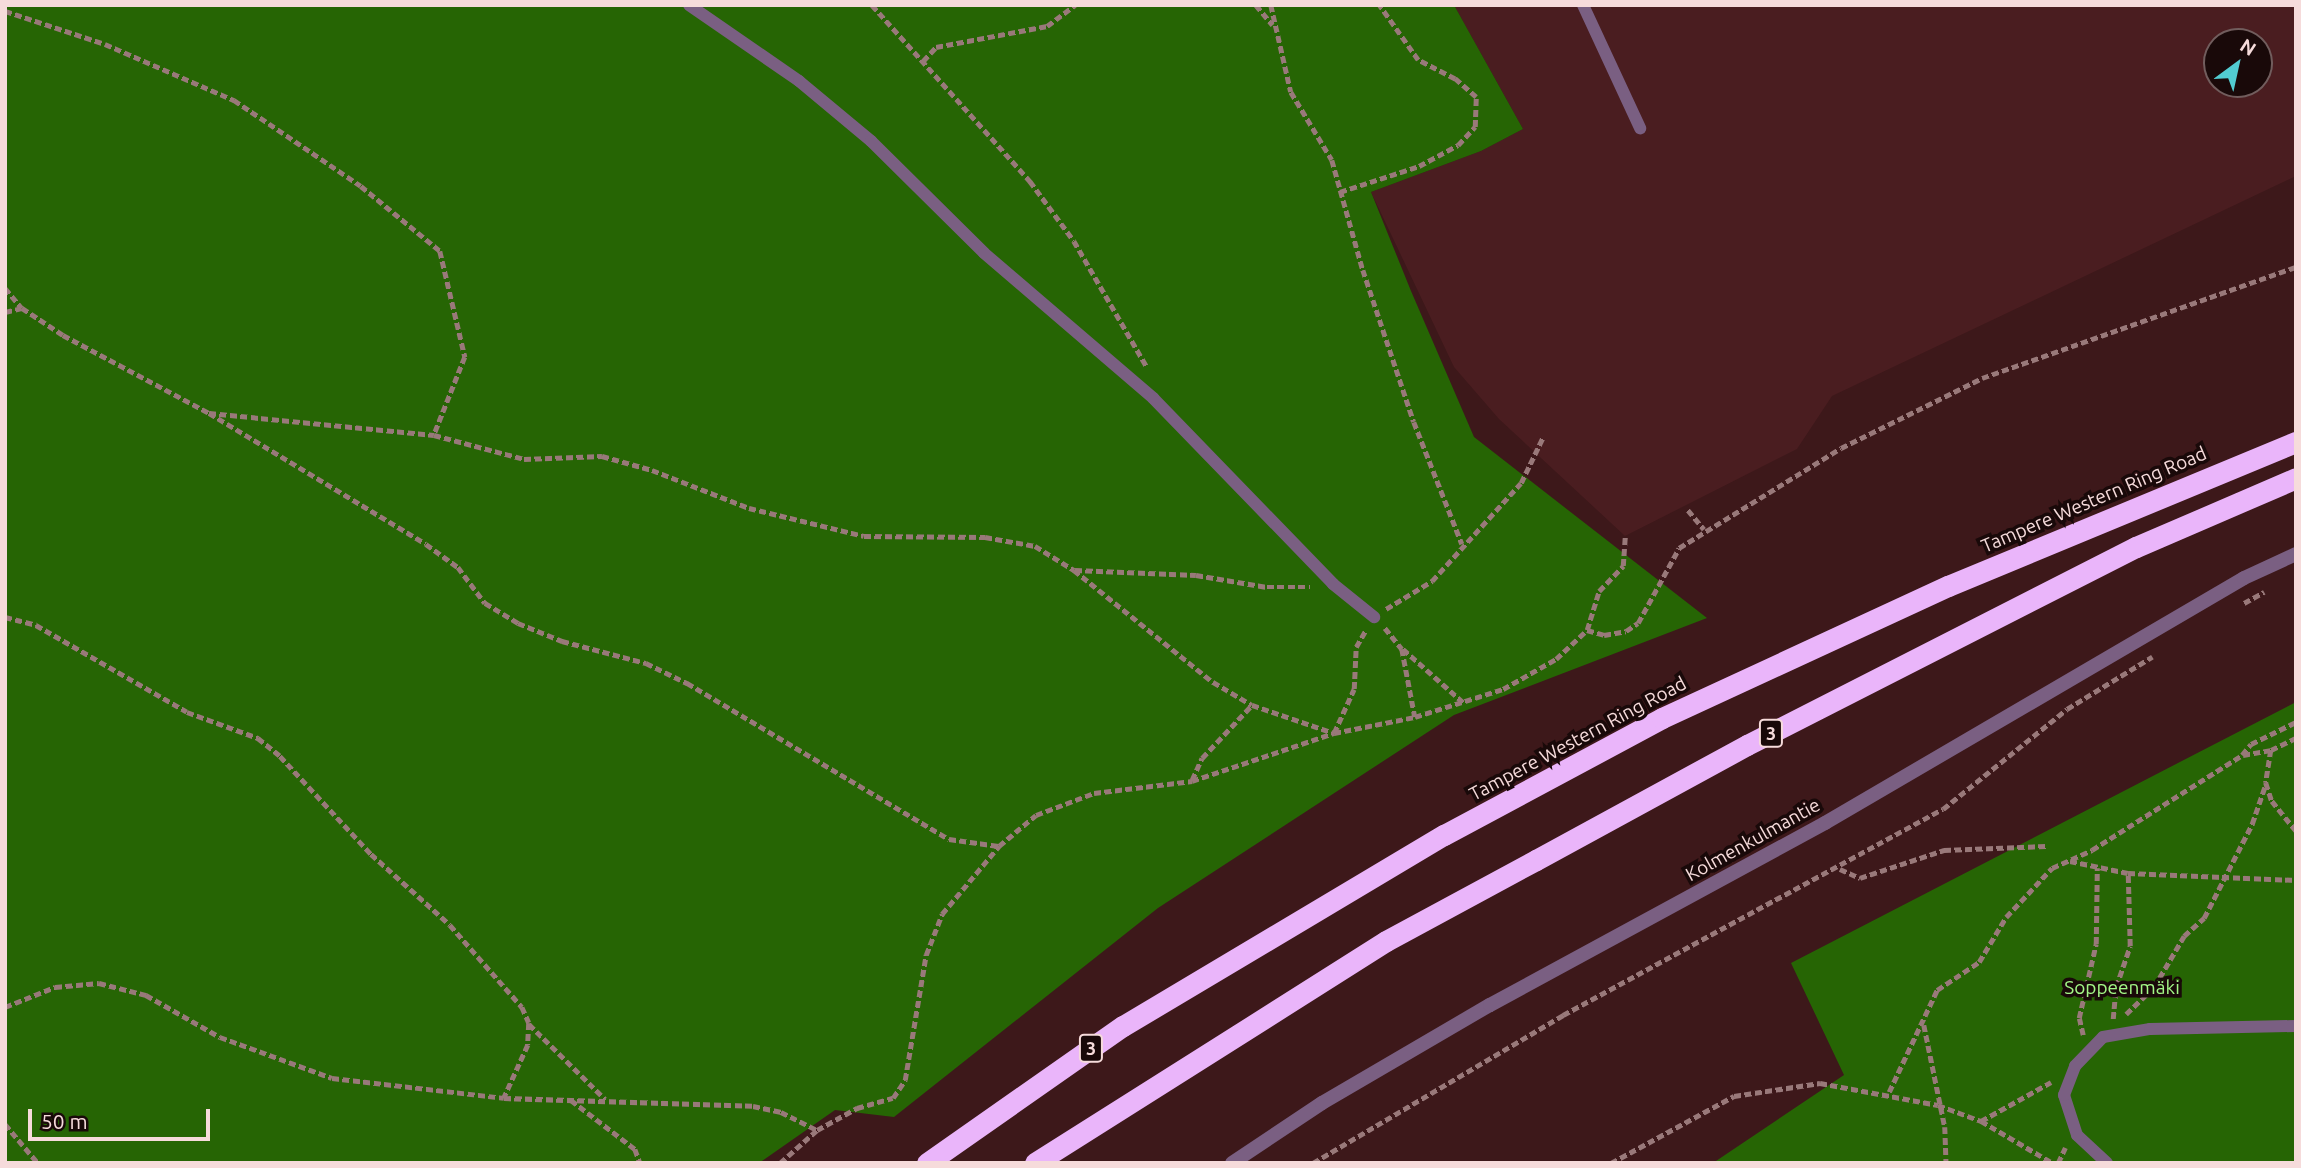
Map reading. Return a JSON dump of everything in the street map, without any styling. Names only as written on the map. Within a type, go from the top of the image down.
[{"type":"highway","name":"Tampere Western Ring Road","points":[[927,1163],[1123,1026],[1444,835],[1662,718],[1948,586],[2296,442]]},
{"type":"highway","name":"3","points":[[1035,1163],[1386,941],[1513,872],[1759,739],[2136,548],[2296,478]]},
{"type":"street","name":"Kolmenkulmantie","points":[[1231,1163],[1322,1103],[1490,1005],[1825,822],[2244,578],[2296,554]]},
{"type":"lane","points":[[689,5],[799,81],[872,141],[984,253],[1153,398],[1333,584],[1374,617]]},
{"type":"lane","points":[[1583,5],[1640,128]]},
{"type":"lane","points":[[2108,1163],[2077,1135],[2064,1095],[2074,1066],[2103,1037],[2150,1029],[2296,1026]]},
{"type":"path","points":[[872,5],[923,61],[950,97],[1030,181],[1074,241],[1144,357],[1153,398]]},
{"type":"path","points":[[923,61],[936,47],[1047,26],[1075,5]]},
{"type":"path","points":[[1256,5],[1273,26]]},
{"type":"path","points":[[1271,5],[1273,26],[1291,92],[1332,160],[1414,422],[1462,544]]},
{"type":"path","points":[[1340,192],[1419,166],[1458,145],[1475,127],[1476,97],[1455,79],[1418,60],[1379,5]]},
{"type":"path","points":[[5,11],[24,14],[64,33],[105,44],[234,100],[361,186],[440,251],[465,357],[434,435]]},
{"type":"path","points":[[1587,630],[1604,635],[1626,631],[1638,623],[1679,548],[1704,529],[1841,448],[1982,378],[2296,267]]},
{"type":"path","points":[[5,288],[22,308],[62,335],[209,413],[426,544],[458,567],[485,603],[518,623],[562,641],[646,663],[687,683],[949,839],[999,846]]},
{"type":"path","points":[[5,312],[22,308]]},
{"type":"path","points":[[209,413],[434,435],[524,459],[602,456],[652,470],[749,508],[820,522],[864,536],[985,537],[1035,546],[1074,570],[1163,645],[1252,705],[1334,733]]},
{"type":"path","points":[[1334,733],[1354,689],[1356,647],[1374,617],[1432,581],[1462,544],[1521,483],[1544,437]]},
{"type":"path","points":[[1688,510],[1704,529]]},
{"type":"path","points":[[780,1163],[817,1130],[857,1108],[893,1098],[905,1080],[926,955],[942,914],[999,846],[1036,815],[1094,793],[1192,781],[1334,733],[1465,704],[1556,659],[1587,630],[1599,591],[1623,566],[1625,536]]},
{"type":"path","points":[[1074,570],[1196,575],[1267,587],[1333,584]]},
{"type":"path","points":[[2238,606],[2273,588]]},
{"type":"path","points":[[5,617],[36,625],[187,712],[258,738],[371,854],[450,925],[522,1007],[529,1023],[605,1100]]},
{"type":"path","points":[[1374,617],[1402,649],[1465,704]]},
{"type":"path","points":[[1402,649],[1415,717]]},
{"type":"path","points":[[1313,1163],[1563,1015],[1839,869],[1943,810],[2067,709],[2158,653]]},
{"type":"path","points":[[1192,781],[1202,758],[1252,705]]},
{"type":"path","points":[[1889,1092],[1912,1040],[1924,1024],[1937,990],[1979,962],[2006,917],[2025,902],[2052,868],[2070,861],[2242,755],[2251,744],[2296,722]]},
{"type":"path","points":[[2242,755],[2271,751],[2296,738]]},
{"type":"path","points":[[2128,873],[2130,946],[2116,987],[2111,1028],[2154,987],[2183,936],[2204,918],[2252,824],[2266,783],[2271,751]]},
{"type":"path","points":[[2266,783],[2272,801],[2296,831]]},
{"type":"path","points":[[1839,869],[1860,878],[1944,850],[2046,846]]},
{"type":"path","points":[[2070,861],[2128,873],[2296,880]]},
{"type":"path","points":[[2090,1048],[2079,1018],[2096,944],[2097,868]]},
{"type":"path","points":[[5,1007],[55,987],[100,983],[146,996],[220,1037],[332,1078],[504,1098],[753,1105],[781,1112],[817,1130]]},
{"type":"path","points":[[504,1098],[520,1070],[529,1023]]},
{"type":"path","points":[[1924,1024],[1938,1105],[1945,1127],[1946,1163]]},
{"type":"path","points":[[1981,1121],[2020,1102],[2074,1066]]},
{"type":"path","points":[[1611,1163],[1734,1097],[1820,1083],[1889,1092],[1938,1105],[1981,1121],[2053,1163]]},
{"type":"path","points":[[570,1099],[635,1149],[640,1163]]},
{"type":"path","points":[[5,1124],[38,1163]]},
{"type":"shaded area","points":[[1454,5],[2296,5],[2296,176],[1832,396],[1797,449],[1625,536],[1499,419],[1454,367],[1371,192],[1481,151],[1523,129]]},
{"type":"green space","points":[[5,5],[1454,5],[1523,129],[1481,151],[1371,192],[1411,291],[1474,437],[1707,618],[1454,715],[1158,908],[894,1117],[835,1110],[759,1163],[5,1163]]},
{"type":"green space","name":"Soppeenmäki","points":[[2296,702],[2296,1163],[1713,1163],[1844,1075],[1791,963]]}]
